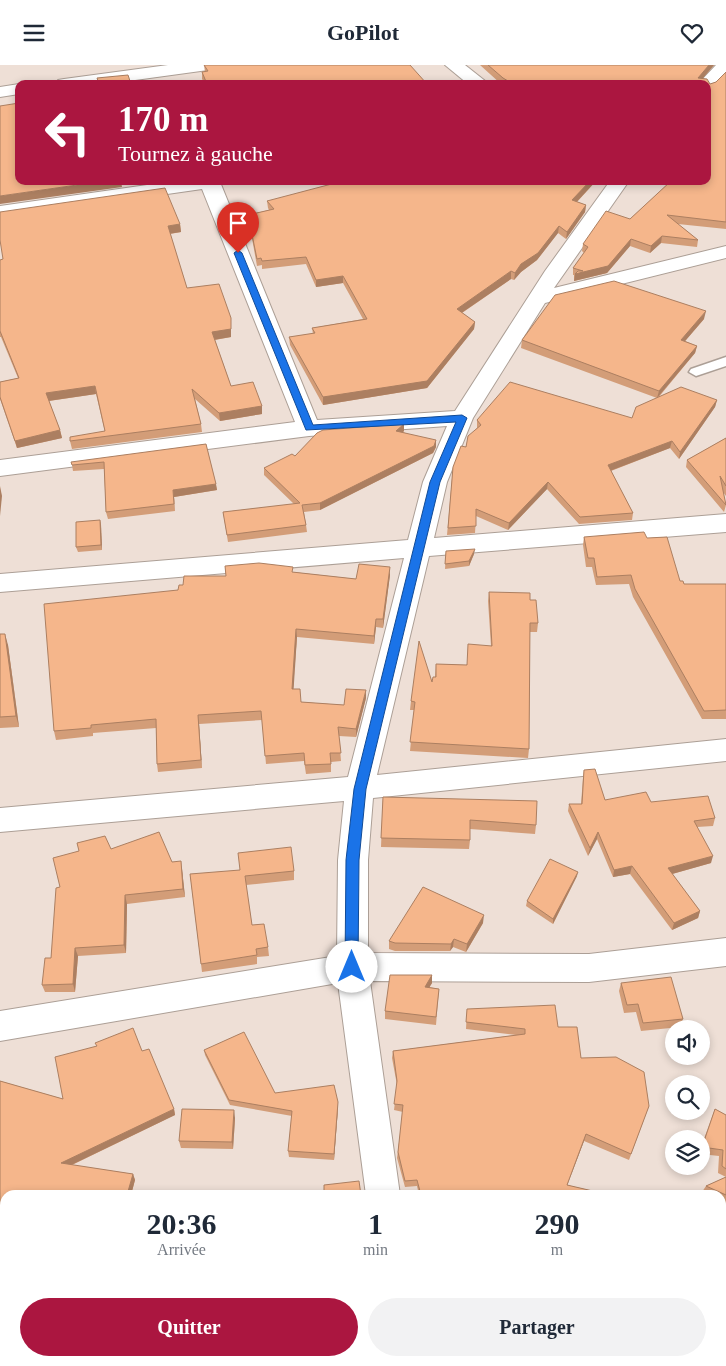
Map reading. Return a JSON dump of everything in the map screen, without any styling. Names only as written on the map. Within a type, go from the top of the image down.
[{"type":"street","points":[[125,80],[171,77],[208,65]]},
{"type":"street","points":[[454,65],[475,80]]},
{"type":"street","points":[[711,80],[726,65]]},
{"type":"street","points":[[0,92],[15,90]]},
{"type":"street","points":[[0,212],[188,185]]},
{"type":"street","points":[[210,185],[310,428]]},
{"type":"street","points":[[383,1190],[352,967],[352,860],[360,789],[435,482],[462,418],[555,271],[617,185]]},
{"type":"street","points":[[537,299],[704,255],[726,251]]},
{"type":"street","points":[[0,468],[310,428],[462,418]]},
{"type":"street","points":[[0,583],[419,550],[726,523]]},
{"type":"street","points":[[0,820],[360,789],[726,750]]},
{"type":"street","points":[[0,1026],[352,967],[589,968],[726,952]]},
{"type":"lane","points":[[696,372],[726,361]]},
{"type":"building","points":[[204,65],[410,65],[423,80],[205,80],[202,72],[208,71]]},
{"type":"building","points":[[488,65],[709,65],[698,78],[708,80],[506,80]]},
{"type":"building","points":[[726,72],[726,222],[667,215],[698,240],[662,236],[651,246],[631,239],[608,266],[575,274],[578,271],[583,271],[573,268],[588,247],[583,244],[606,211],[630,219],[667,185],[711,185],[711,84],[716,82]]},
{"type":"building","points":[[128,75],[130,80],[98,80],[97,78]]},
{"type":"building","points":[[15,104],[15,185],[77,185],[0,196],[0,106]]},
{"type":"building","points":[[328,185],[586,185],[572,200],[586,205],[567,232],[559,226],[538,253],[521,264],[515,273],[511,271],[457,309],[475,322],[427,381],[323,397],[289,337],[315,333],[312,328],[367,319],[343,276],[316,280],[306,257],[262,261],[261,258],[257,259],[248,215],[274,209],[267,201]]},
{"type":"building","points":[[165,188],[180,224],[168,226],[187,288],[219,284],[231,318],[231,329],[212,332],[231,386],[253,382],[262,406],[219,413],[192,389],[201,424],[70,441],[70,437],[105,431],[95,386],[46,393],[60,430],[15,441],[0,397],[0,382],[19,378],[0,331],[0,260],[3,259],[0,240],[0,212]]},
{"type":"building","points":[[614,281],[706,311],[681,340],[697,346],[659,391],[522,340],[555,295]]},
{"type":"building","points":[[510,382],[632,418],[636,407],[681,387],[717,400],[680,452],[672,441],[608,465],[633,513],[580,517],[548,482],[509,523],[476,509],[476,526],[448,528],[453,467],[461,446],[466,447],[468,436],[481,425],[477,420]]},
{"type":"building","points":[[404,424],[396,431],[436,440],[434,446],[320,503],[302,505],[306,525],[227,535],[223,512],[300,503],[264,468],[292,454],[295,456],[317,433],[323,430]]},
{"type":"building","points":[[726,438],[726,486],[720,476],[726,505],[687,460]]},
{"type":"building","points":[[206,444],[216,484],[173,490],[174,504],[106,512],[104,462],[72,465],[71,462]]},
{"type":"building","points":[[100,520],[101,545],[76,547],[76,522]]},
{"type":"building","points":[[644,532],[647,538],[667,537],[680,581],[683,581],[684,584],[726,584],[726,710],[704,711],[635,589],[631,575],[597,577],[594,558],[588,558],[584,537]]},
{"type":"building","points":[[475,549],[469,561],[445,564],[446,551]]},
{"type":"building","points":[[259,563],[293,567],[292,572],[356,579],[359,564],[390,567],[383,619],[376,619],[374,636],[296,629],[292,689],[300,689],[301,702],[344,705],[346,689],[366,690],[356,729],[338,727],[341,753],[330,753],[331,764],[305,765],[304,753],[265,756],[261,711],[198,715],[201,760],[157,764],[156,719],[91,725],[91,728],[54,731],[44,604],[178,590],[179,585],[183,585],[184,576],[226,576],[225,566]]},
{"type":"building","points":[[489,592],[530,593],[530,600],[536,600],[538,623],[530,623],[529,749],[410,742],[415,702],[411,701],[419,641],[432,682],[433,677],[436,677],[436,664],[467,665],[468,644],[492,646]]},
{"type":"building","points":[[0,634],[5,634],[16,716],[0,717]]},
{"type":"building","points":[[595,769],[605,800],[646,792],[651,802],[708,796],[715,818],[694,821],[713,856],[668,868],[700,911],[674,923],[632,866],[614,870],[598,832],[590,848],[569,804],[582,804],[584,770]]},
{"type":"building","points":[[383,797],[537,801],[536,825],[470,820],[470,840],[381,838]]},
{"type":"building","points":[[159,832],[172,862],[181,861],[183,889],[125,895],[124,945],[75,948],[73,984],[42,985],[45,958],[51,958],[56,888],[60,887],[53,858],[79,851],[77,843],[105,836],[111,849]]},
{"type":"building","points":[[291,847],[294,871],[245,876],[252,925],[264,924],[268,947],[256,949],[257,955],[201,964],[190,874],[240,870],[238,853]]},
{"type":"building","points":[[550,859],[578,872],[553,919],[527,901]]},
{"type":"building","points":[[423,887],[484,915],[467,944],[454,939],[451,944],[395,943],[389,941]]},
{"type":"building","points":[[390,975],[432,975],[425,987],[439,989],[436,1017],[385,1011]]},
{"type":"building","points":[[671,977],[683,1019],[643,1023],[638,1004],[627,1005],[621,983]]},
{"type":"building","points":[[555,1005],[558,1027],[577,1027],[581,1058],[616,1057],[644,1072],[649,1106],[631,1154],[586,1134],[567,1185],[588,1190],[420,1190],[417,1180],[405,1181],[398,1152],[403,1105],[394,1104],[397,1081],[393,1051],[525,1034],[525,1029],[466,1022],[467,1009]]},
{"type":"building","points":[[133,1028],[142,1051],[149,1049],[174,1109],[61,1163],[133,1174],[128,1190],[0,1190],[0,1081],[63,1099],[55,1057],[97,1046],[95,1043]]},
{"type":"building","points":[[244,1032],[275,1093],[334,1085],[338,1102],[334,1154],[288,1151],[292,1111],[229,1100],[204,1050]]},
{"type":"building","points":[[182,1109],[234,1110],[232,1142],[179,1141]]},
{"type":"building","points":[[715,1109],[726,1115],[726,1169],[722,1166],[723,1150],[710,1148],[710,1130],[708,1130]]},
{"type":"building","points":[[726,1177],[726,1190],[715,1190],[706,1186]]},
{"type":"building","points":[[359,1181],[360,1190],[324,1190],[324,1185]]},
{"type":"route","points":[[238,253],[310,428],[462,418],[435,482],[360,789],[352,860],[352,967]]}]
